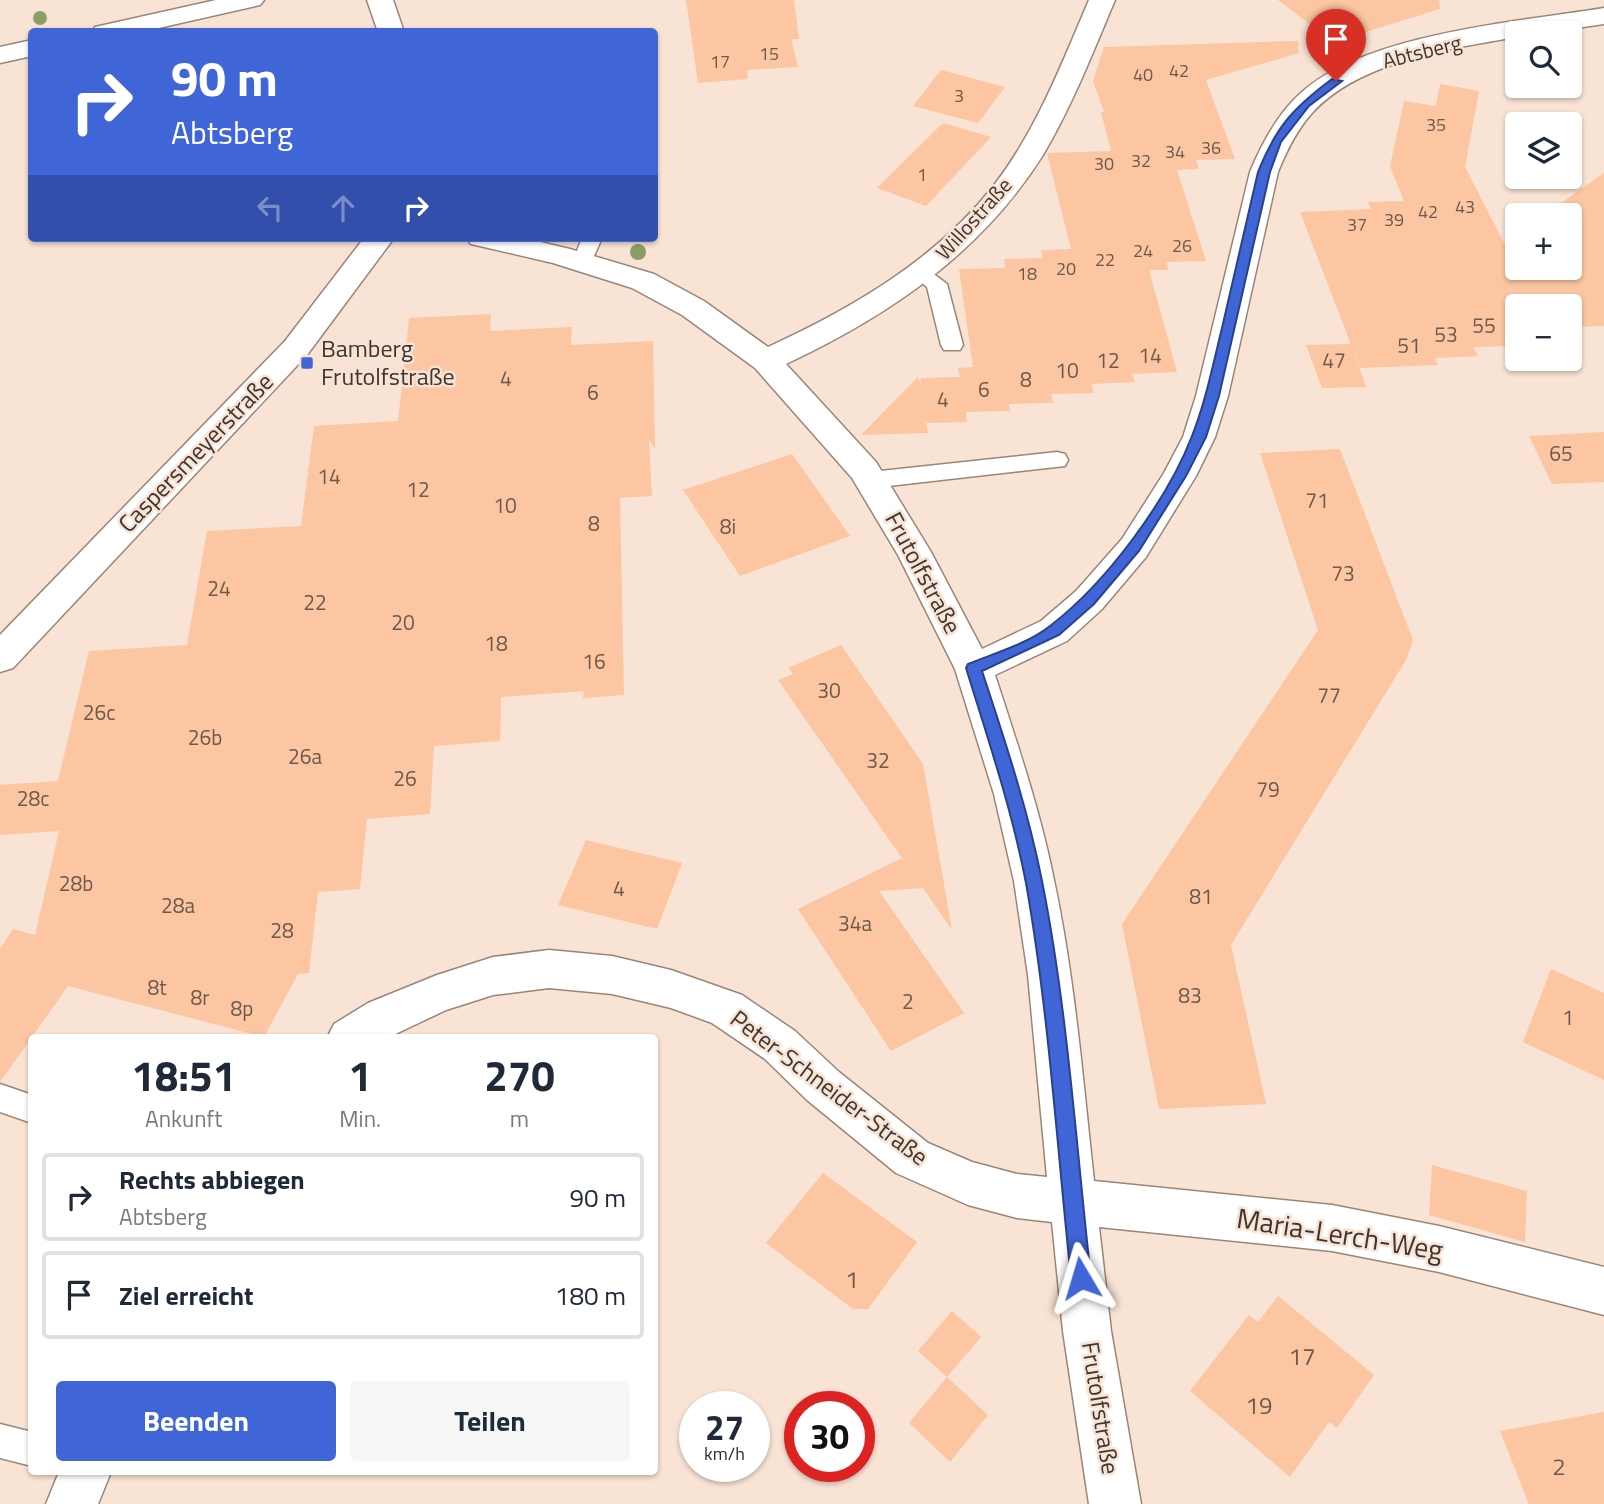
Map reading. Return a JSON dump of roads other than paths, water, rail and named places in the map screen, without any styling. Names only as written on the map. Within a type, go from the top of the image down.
[{"type":"street","points":[[122,28],[251,0]]},
{"type":"street","points":[[380,0],[390,28]]},
{"type":"street","name":"Willostraße","points":[[766,362],[844,324],[938,261],[975,224],[1029,155],[1102,0]]},
{"type":"street","name":"Abtsberg","points":[[974,668],[1054,631],[1089,600],[1134,548],[1179,476],[1199,437],[1212,396],[1264,172],[1276,142],[1305,104],[1321,90],[1351,73],[1396,56],[1443,44],[1604,16]]},
{"type":"street","points":[[0,55],[28,49]]},
{"type":"street","name":"Caspersmeyerstraße","points":[[0,658],[296,348],[376,242]]},
{"type":"street","name":"Frutolfstraße","points":[[517,242],[588,250],[617,271],[693,308],[766,362],[871,480],[914,552],[974,668],[1014,794],[1034,881],[1049,975],[1087,1331],[1115,1504]]},
{"type":"street","name":"Peter-Schneider-Straße","points":[[355,1034],[383,1017],[437,994],[493,976],[549,969],[612,975],[671,989],[727,1009],[780,1045],[823,1086],[912,1158],[968,1183],[1017,1196],[1071,1200]]},
{"type":"street","name":"Maria-Lerch-Weg","points":[[1071,1200],[1332,1228],[1439,1249],[1604,1291]]},
{"type":"street","points":[[72,1504],[84,1475]]},
{"type":"lane","points":[[920,273],[937,284],[952,345]]},
{"type":"lane","points":[[871,480],[1057,460]]},
{"type":"lane","points":[[0,1098],[28,1108]]},
{"type":"lane","points":[[0,1441],[28,1448]]},
{"type":"place","name":"Bamberg Frutolfstraße","points":[[307,363]]}]
